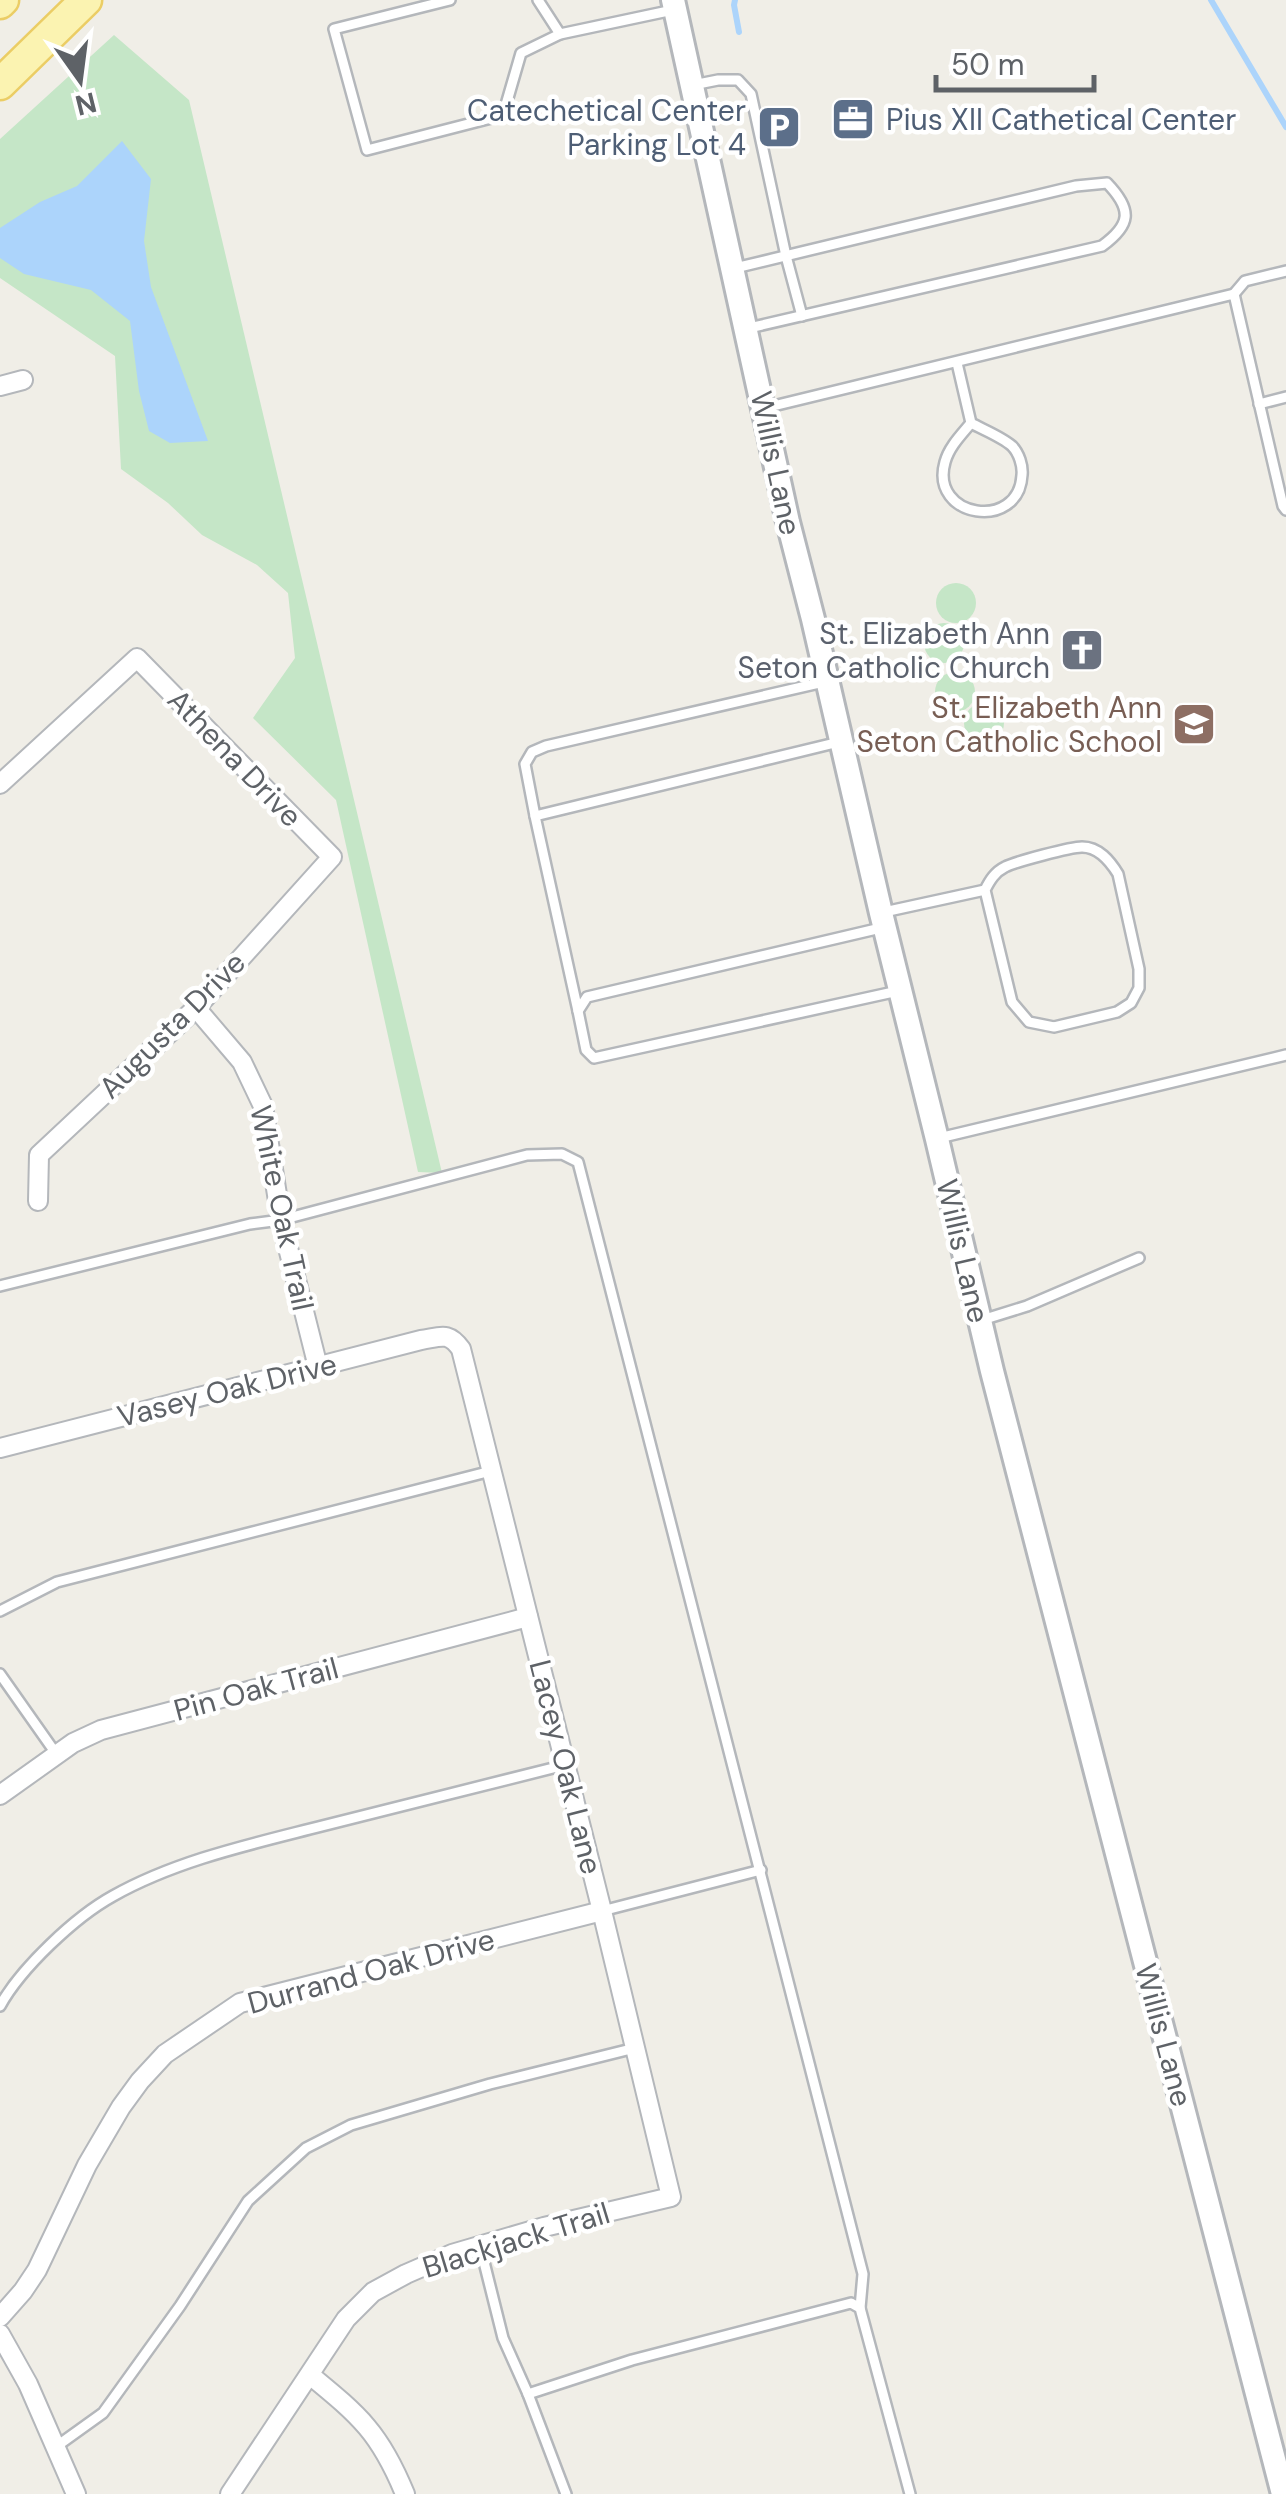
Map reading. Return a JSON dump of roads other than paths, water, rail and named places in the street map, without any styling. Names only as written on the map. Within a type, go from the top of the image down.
[{"type":"main road","points":[[0,84],[86,0]]},
{"type":"street","name":"Willis Lane","points":[[674,5],[788,522],[980,1321],[1283,2494]]},
{"type":"street","points":[[0,386],[23,380]]},
{"type":"street","name":"Athena Drive","points":[[0,784],[137,658],[332,857]]},
{"type":"street","name":"Augusta Drive","points":[[38,1201],[39,1155],[196,1008],[332,857]]},
{"type":"street","name":"White Oak Trail","points":[[196,1008],[242,1062],[263,1106],[280,1220],[318,1366]]},
{"type":"street","name":"Vasey Oak Drive","points":[[0,1448],[422,1340],[448,1336],[454,1339]]},
{"type":"street","name":"Lacey Oak Lane","points":[[454,1339],[461,1349],[670,2197]]},
{"type":"street","name":"Pin Oak Trail","points":[[0,1795],[73,1743],[100,1730],[528,1617]]},
{"type":"street","name":"Durrand Oak Drive","points":[[0,2318],[37,2270],[87,2166],[140,2080],[165,2054],[225,2013],[240,2003],[602,1912]]},
{"type":"street","name":"Blackjack Trail","points":[[234,2492],[346,2319],[374,2292],[436,2260],[544,2226],[670,2197]]},
{"type":"street","points":[[0,2334],[28,2384],[76,2494]]},
{"type":"street","points":[[310,2375],[358,2414],[379,2440],[404,2494]]},
{"type":"lane","points":[[450,0],[334,29],[367,150],[503,115],[521,52],[560,34],[674,5]]},
{"type":"lane","points":[[538,0],[560,34]]},
{"type":"lane","points":[[692,85],[738,80],[751,94],[802,316]]},
{"type":"lane","points":[[733,268],[1076,186],[1107,183],[1121,196],[1126,219],[1121,233],[1102,246],[746,329]]},
{"type":"lane","points":[[764,408],[1234,294],[1245,281],[1286,271]]},
{"type":"lane","points":[[1234,294],[1286,510]]},
{"type":"lane","points":[[957,363],[972,423],[1014,447],[1022,467],[1019,492],[999,509],[973,511],[961,506],[952,499],[944,480],[945,462],[954,442],[972,423]]},
{"type":"lane","points":[[1259,404],[1286,398]]},
{"type":"lane","points":[[828,681],[546,746],[532,752],[524,764],[586,1050],[594,1058],[900,991]]},
{"type":"lane","points":[[535,816],[842,741]]},
{"type":"lane","points":[[578,1011],[587,997],[984,890],[992,877],[1008,865],[1082,847],[1110,860],[1118,874],[1139,970],[1138,988],[1130,1003],[1117,1012],[1054,1027],[1029,1022],[1012,1002],[984,890]]},
{"type":"lane","points":[[937,1139],[1286,1055]]},
{"type":"lane","points":[[0,1286],[280,1220],[527,1154],[562,1154],[578,1162],[863,2274],[860,2308],[910,2494]]},
{"type":"lane","points":[[980,1321],[1028,1306],[1139,1258]]},
{"type":"lane","points":[[0,1612],[57,1582],[491,1471]]},
{"type":"lane","points":[[0,1674],[57,1755]]},
{"type":"lane","points":[[0,2006],[9,1989],[54,1941],[111,1897],[166,1870],[275,1838],[565,1765]]},
{"type":"lane","points":[[602,1912],[761,1870]]},
{"type":"lane","points":[[56,2447],[103,2413],[180,2306],[248,2200],[306,2148],[351,2125],[490,2084],[635,2048]]},
{"type":"lane","points":[[480,2246],[503,2338],[566,2494]]},
{"type":"lane","points":[[528,2394],[632,2360],[850,2303],[860,2308]]},
{"type":"water","points":[[122,141],[151,179],[144,241],[151,287],[208,441],[170,443],[149,431],[139,391],[130,321],[91,290],[24,274],[0,258],[0,228],[40,202],[77,186]]},
{"type":"waterway","points":[[735,0],[739,32]]},
{"type":"waterway","points":[[1211,0],[1286,127]]},
{"type":"place","name":"Pius XII Cathetical Center","points":[[853,119]]},
{"type":"place","name":"Catechetical Center Parking Lot 4","points":[[779,127]]},
{"type":"place","name":"St. Elizabeth Ann Seton Catholic Church","points":[[1082,650]]},
{"type":"place","name":"St. Elizabeth Ann Seton Catholic School","points":[[1194,724]]}]
